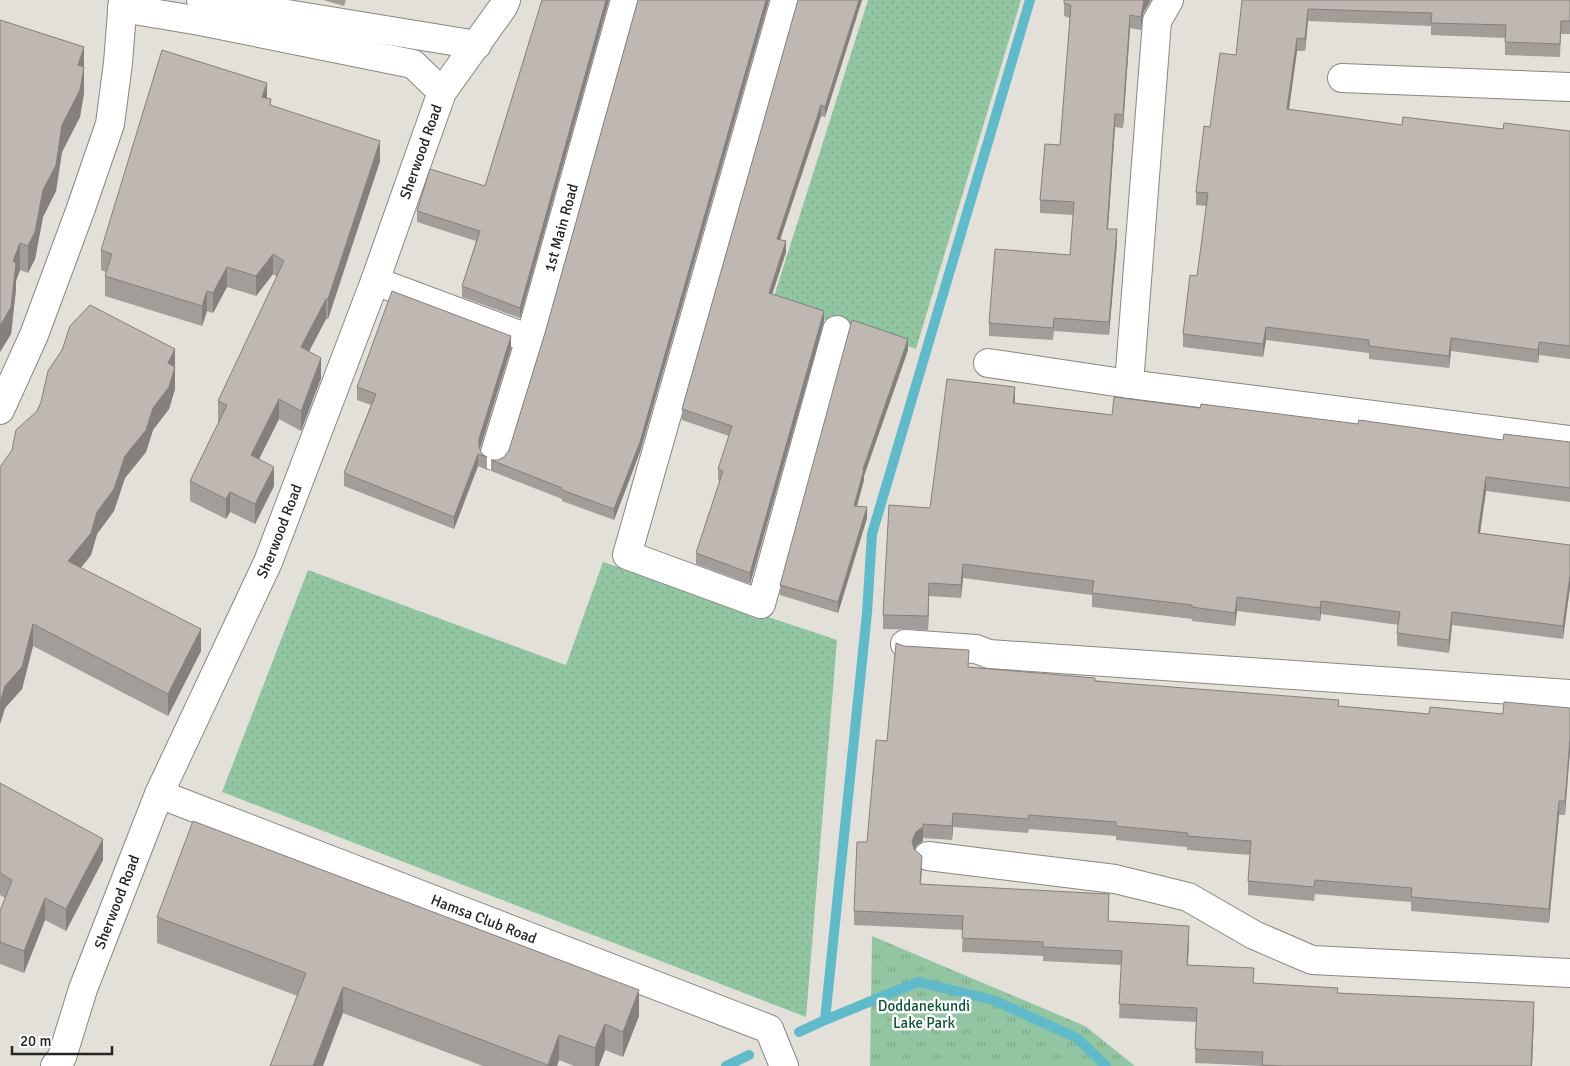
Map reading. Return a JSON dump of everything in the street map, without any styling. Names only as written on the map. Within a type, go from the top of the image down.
[{"type":"street","points":[[201,0],[477,45]]},
{"type":"street","name":"Sherwood Road","points":[[55,1066],[62,1057],[83,989],[159,794],[268,562],[375,280],[442,92],[477,45],[506,0]]},
{"type":"street","name":"1st Main Road","points":[[494,456],[530,339],[626,0]]},
{"type":"street","points":[[785,0],[626,555],[761,604],[838,330]]},
{"type":"street","points":[[1130,384],[1157,21],[1168,0]]},
{"type":"street","points":[[0,410],[34,335],[110,124],[118,63],[122,4],[413,64],[442,92]]},
{"type":"street","points":[[1342,78],[1570,88]]},
{"type":"street","points":[[375,280],[530,339]]},
{"type":"street","points":[[988,363],[1130,384],[1570,440]]},
{"type":"street","points":[[905,644],[976,649],[989,654],[1570,694]]},
{"type":"street","name":"Hamsa Club Road","points":[[159,794],[769,1029],[784,1066]]},
{"type":"street","points":[[928,856],[1115,879],[1188,898],[1254,935],[1312,960],[1570,973]]},
{"type":"green space","points":[[868,0],[1021,0],[916,349],[772,303]]},
{"type":"green space","points":[[603,562],[837,640],[806,1017],[222,792],[308,570],[566,665]]},
{"type":"green space","name":"Doddanekundi Lake Park","points":[[872,936],[1085,1026],[1135,1066],[870,1066]]},
{"type":"building","points":[[542,0],[606,0],[520,308],[462,286],[480,231],[417,211],[430,169],[485,186]]},
{"type":"building","points":[[638,0],[766,0],[640,442],[614,509],[562,490],[562,488],[491,460],[498,460],[504,457],[509,450],[545,333]]},
{"type":"building","points":[[798,0],[859,0],[825,107],[821,105],[777,239],[786,241],[769,293],[824,311],[750,573],[696,553],[723,471],[718,469],[732,426],[682,409]]},
{"type":"building","points":[[1064,0],[1144,0],[1141,17],[1130,15],[1123,115],[1115,114],[1107,229],[1117,229],[1109,322],[1054,318],[1053,328],[989,323],[995,249],[1070,255],[1074,202],[1040,200],[1045,144],[1060,145],[1071,5],[1064,3]]},
{"type":"building","points":[[1242,0],[1570,0],[1570,21],[1561,21],[1560,44],[1505,42],[1506,25],[1431,23],[1432,13],[1308,9],[1305,39],[1297,38],[1287,109],[1402,125],[1403,117],[1503,129],[1504,123],[1570,131],[1570,346],[1539,342],[1538,350],[1451,338],[1449,356],[1369,346],[1369,340],[1266,327],[1263,344],[1183,334],[1190,275],[1197,276],[1208,193],[1196,192],[1204,126],[1210,127],[1220,53],[1236,55]]},
{"type":"building","points":[[0,20],[84,47],[78,65],[84,67],[80,90],[62,125],[56,165],[43,190],[35,232],[28,246],[20,243],[13,261],[16,263],[11,307],[0,326]]},
{"type":"building","points":[[162,50],[267,83],[262,97],[271,99],[270,105],[380,141],[328,299],[326,299],[301,347],[321,358],[302,409],[301,411],[279,399],[251,455],[274,467],[255,504],[230,492],[226,499],[190,481],[227,405],[218,401],[284,261],[273,254],[256,276],[227,267],[213,293],[207,291],[202,306],[105,276],[112,254],[101,250]]},
{"type":"building","points":[[392,291],[511,336],[479,439],[479,447],[482,454],[487,457],[478,454],[454,517],[344,473],[376,394],[357,387]]},
{"type":"building","points":[[90,305],[175,349],[168,363],[175,367],[169,387],[153,408],[146,430],[125,456],[114,489],[97,512],[91,533],[68,561],[201,629],[168,694],[33,624],[22,667],[5,686],[0,702],[0,467],[12,450],[16,430],[37,411],[48,371],[62,350],[70,326]]},
{"type":"building","points":[[852,320],[908,339],[863,469],[854,506],[867,507],[838,602],[780,585]]},
{"type":"building","points":[[947,379],[1015,387],[1013,403],[1112,415],[1114,397],[1200,408],[1201,404],[1358,424],[1359,420],[1503,440],[1504,434],[1570,442],[1570,488],[1486,477],[1478,533],[1570,545],[1570,575],[1563,626],[1452,612],[1449,640],[1397,633],[1400,612],[1321,601],[1320,608],[1237,597],[1235,613],[1192,607],[1192,605],[1092,593],[1094,581],[963,564],[961,585],[929,583],[928,616],[883,615],[889,505],[930,508]]},
{"type":"building","points":[[896,643],[904,646],[969,650],[968,667],[1095,678],[1095,681],[1339,700],[1338,706],[1429,714],[1430,707],[1503,714],[1504,702],[1570,708],[1570,738],[1565,801],[1559,801],[1549,909],[1411,897],[1412,888],[1315,880],[1314,887],[1248,881],[1251,841],[1187,836],[1188,833],[1116,826],[1116,822],[1029,815],[1028,819],[953,813],[952,826],[923,824],[923,827],[916,832],[912,841],[914,849],[922,856],[920,884],[1109,894],[1108,921],[1189,926],[1187,965],[1254,968],[1253,983],[1338,988],[1337,993],[1534,1002],[1531,1066],[1262,1065],[1263,1052],[1195,1049],[1197,1008],[1119,1004],[1122,951],[1043,947],[1043,942],[962,938],[963,916],[854,911],[857,842],[867,842],[876,740],[887,741]]},
{"type":"building","points":[[0,783],[103,839],[66,909],[45,898],[24,951],[0,942],[0,911],[12,880],[0,873]]},
{"type":"building","points":[[193,821],[639,990],[623,1032],[605,1024],[595,1048],[559,1035],[548,1065],[343,987],[313,1066],[270,1066],[306,973],[157,917]]},
{"type":"waterway","points":[[799,1032],[825,1020],[867,613],[872,534],[1030,0]]},
{"type":"waterway","points":[[825,1020],[918,982],[993,1000],[1077,1038],[1106,1066]]},
{"type":"waterway","points":[[726,1066],[749,1055]]}]
